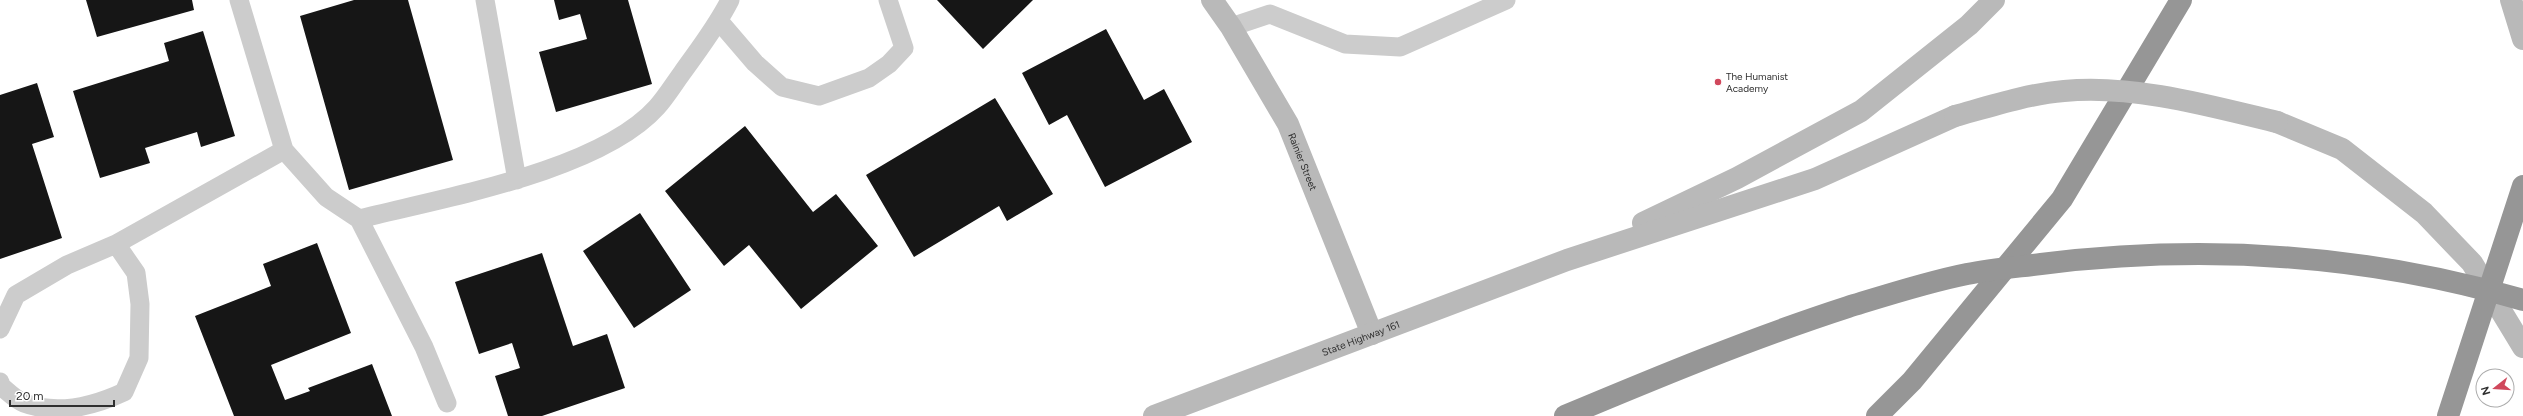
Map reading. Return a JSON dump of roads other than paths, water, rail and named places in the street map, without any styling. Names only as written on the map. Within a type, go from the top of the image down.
[{"type":"highway","points":[[1878,416],[1912,381],[2062,199],[2181,0]]},
{"type":"highway","points":[[2448,416],[2523,186]]},
{"type":"highway","points":[[1565,416],[1790,326],[1882,296],[1968,274],[2076,260],[2180,253],[2278,256],[2377,266],[2470,284],[2523,300]]},
{"type":"main road","name":"Rainier Street","points":[[1212,0],[1231,27],[1288,124],[1372,334]]},
{"type":"main road","points":[[1567,260],[1737,178],[1860,111],[1969,26],[1994,0]]},
{"type":"main road","points":[[2511,0],[2523,39]]},
{"type":"main road","points":[[1567,260],[1815,179],[1955,116],[2004,102],[2065,91],[2116,91],[2197,102],[2277,122],[2342,149],[2424,213],[2472,263],[2523,347]]},
{"type":"main road","name":"State Highway 161","points":[[1154,416],[1567,260]]},
{"type":"lane","points":[[239,0],[284,150],[326,197],[359,219],[424,347],[447,403]]},
{"type":"lane","points":[[485,0],[517,180]]},
{"type":"lane","points":[[359,219],[517,180],[571,160],[627,131],[656,108],[719,21],[730,0]]},
{"type":"lane","points":[[719,21],[755,63],[782,87],[819,96],[869,78],[889,64],[904,48],[888,0]]},
{"type":"lane","points":[[1231,27],[1270,14],[1345,44],[1400,47],[1506,0]]},
{"type":"lane","points":[[0,329],[16,295],[67,265],[116,244],[284,150]]},
{"type":"lane","points":[[0,382],[1,386],[23,403],[56,409],[101,402],[124,392],[139,358],[140,304],[136,273],[116,244]]},
{"type":"place","name":"The Humanist Academy","points":[[1718,82]]}]
